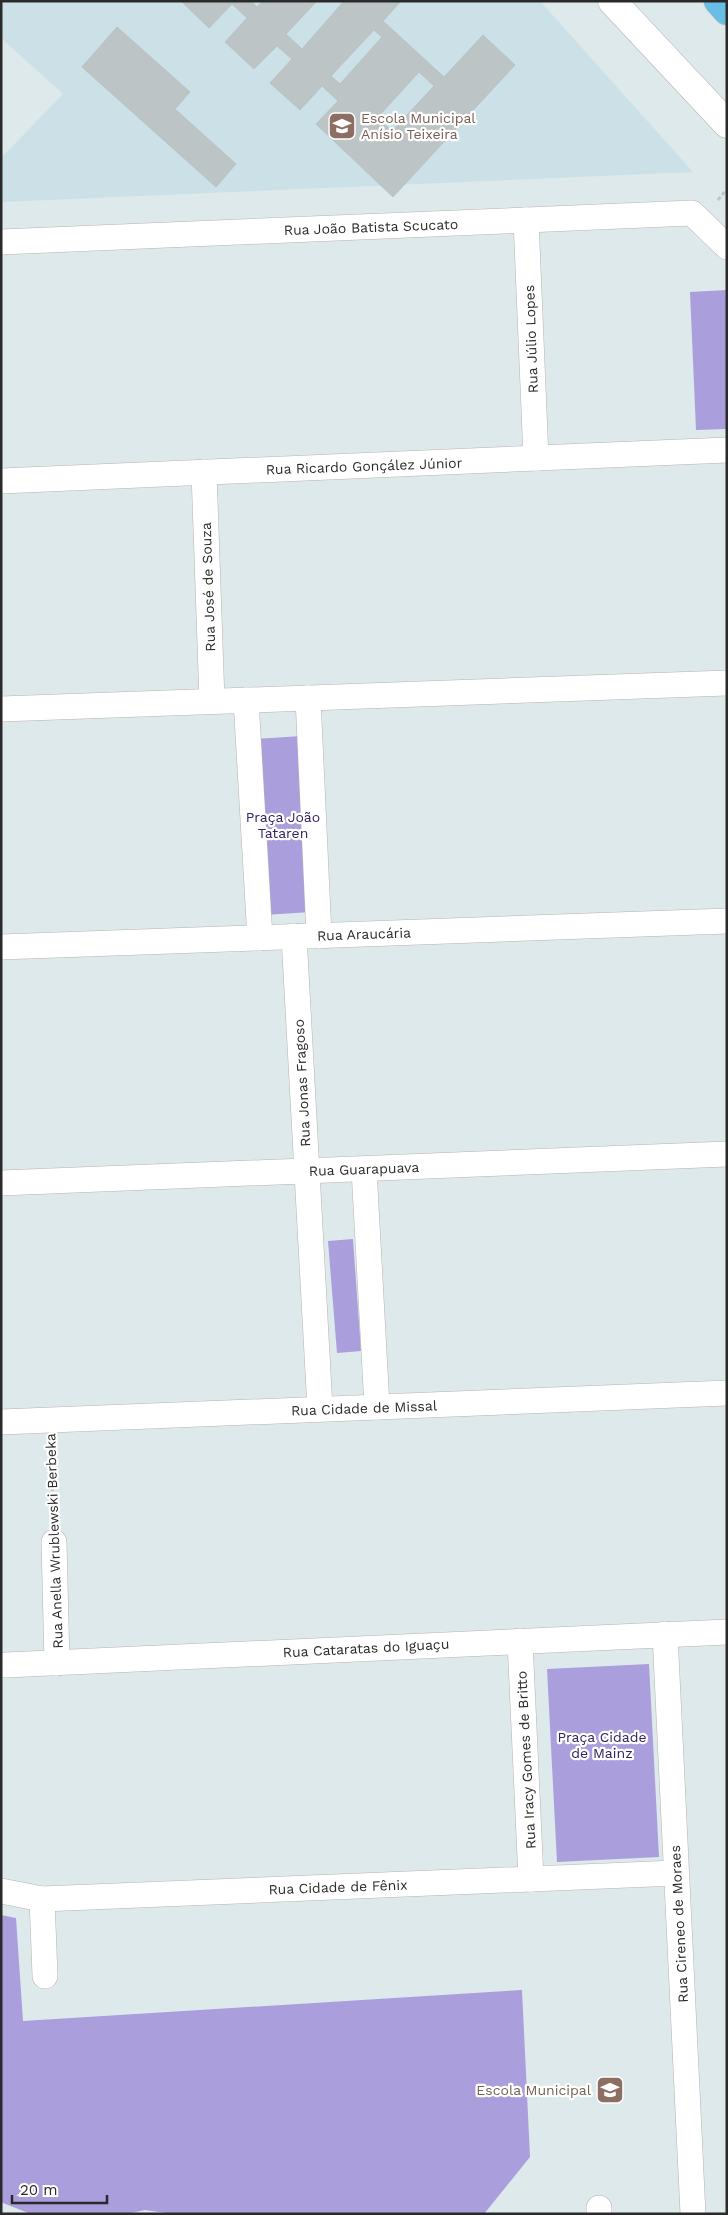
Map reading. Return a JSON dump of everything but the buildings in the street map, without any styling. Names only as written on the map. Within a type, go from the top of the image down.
[{"type":"main road","points":[[612,1],[727,124]]},
{"type":"main road","points":[[718,1],[727,11]]},
{"type":"street","name":"Rua João Batista Scucato","points":[[1,242],[692,213],[727,247]]},
{"type":"street","name":"Rua Júlio Lopes","points":[[526,220],[536,458]]},
{"type":"street","name":"Rua Ricardo Gonçález Júnior","points":[[1,481],[727,450]]},
{"type":"street","name":"Rua José de Souza","points":[[204,472],[212,701]]},
{"type":"street","points":[[1,708],[727,683]]},
{"type":"street","points":[[308,698],[319,936]]},
{"type":"street","points":[[246,700],[260,938]]},
{"type":"street","name":"Rua Araucária","points":[[1,947],[727,921]]},
{"type":"street","name":"Rua Jonas Fragoso","points":[[294,936],[320,1409]]},
{"type":"street","name":"Rua Guarapuava","points":[[1,1183],[727,1154]]},
{"type":"street","points":[[364,1169],[377,1407]]},
{"type":"street","name":"Rua Cidade de Missal","points":[[1,1422],[727,1393]]},
{"type":"street","name":"Rua Anella Wrublewski Berbeka","points":[[54,1542],[57,1662]]},
{"type":"street","name":"Rua Cataratas do Iguaçu","points":[[6,1665],[727,1632]]},
{"type":"street","name":"Rua Cireneo de Moraes","points":[[665,1634],[693,2214]]},
{"type":"street","name":"Rua Iracy Gomes de Britto","points":[[520,1641],[531,1879]]},
{"type":"street","name":"Rua Cidade de Fênix","points":[[1,1891],[42,1898],[676,1873]]},
{"type":"street","points":[[42,1898],[45,1976]]},
{"type":"path","points":[[718,201],[727,189]]},
{"type":"path","name":"Rua Anella Wrublewski Berbeka","points":[[50,1420],[54,1542]]},
{"type":"shaded area","name":"Escola Municipal Anísio Teixeira","points":[[1,1],[540,1],[693,172],[1,202],[1,158],[63,94],[1,38]]},
{"type":"green space","points":[[727,290],[727,429],[696,430],[690,292]]},
{"type":"green space","name":"Praça João Tataren","points":[[302,736],[311,912],[264,915],[255,739]]},
{"type":"green space","points":[[353,1239],[361,1351],[337,1353],[328,1241]]},
{"type":"green space","name":"Praça Cidade de Mainz","points":[[649,1664],[659,1857],[557,1862],[547,1669]]},
{"type":"green space","points":[[1,1915],[16,1918],[23,2021],[522,1990],[530,2157],[484,2214],[173,2214],[145,2210],[126,2214],[31,2214],[3,2203],[1,2201]]},
{"type":"place","name":"Escola Municipal Anísio Teixeira","points":[[342,126]]},
{"type":"place","name":"Escola Municipal","points":[[610,2090]]}]
